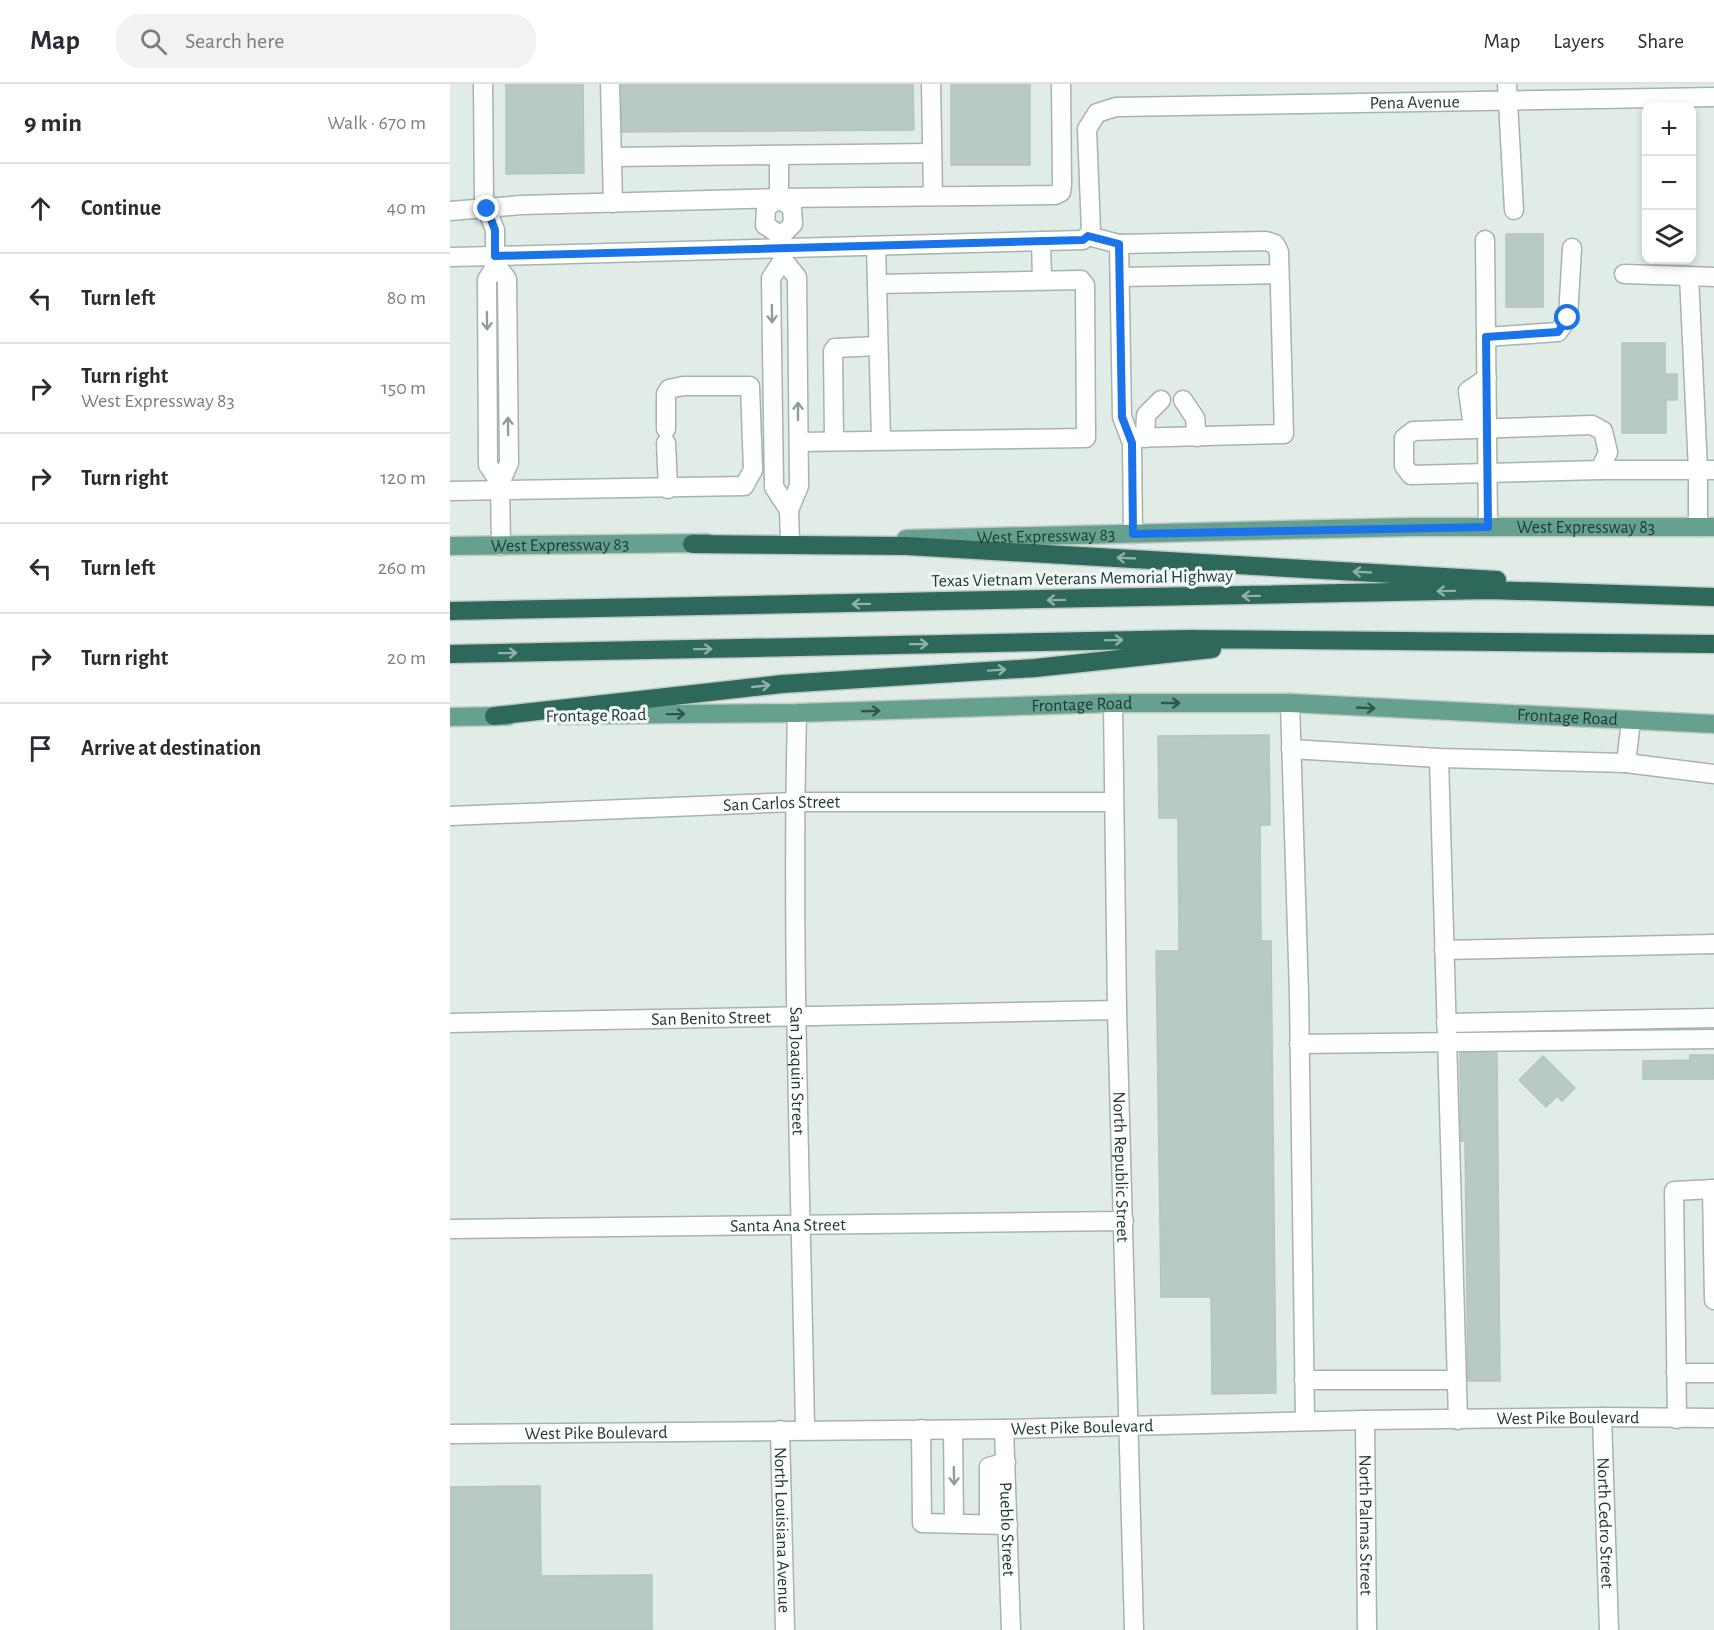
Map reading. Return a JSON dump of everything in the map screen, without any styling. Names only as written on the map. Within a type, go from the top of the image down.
[{"type":"highway","points":[[692,544],[907,546],[1714,595]]},
{"type":"highway","name":"Texas Vietnam Veterans Memorial Highway","points":[[450,611],[1489,590],[1714,595]]},
{"type":"highway","points":[[450,654],[1177,639],[1714,644]]},
{"type":"highway","points":[[494,716],[782,684],[1035,668],[1297,640]]},
{"type":"main road","name":"West Expressway 83","points":[[450,546],[692,544],[1488,527],[1706,527]]},
{"type":"main road","name":"Frontage Road","points":[[450,717],[797,713],[1113,703],[1290,703],[1714,724]]},
{"type":"street","points":[[483,84],[484,202],[495,230],[496,260],[507,279],[508,464],[500,487],[501,546]]},
{"type":"street","points":[[610,84],[613,203]]},
{"type":"street","points":[[931,84],[933,196]]},
{"type":"street","points":[[450,211],[521,205],[779,198],[1055,195],[1061,192],[1061,84]]},
{"type":"street","points":[[1507,92],[1514,210]]},
{"type":"street","name":"Pena Avenue","points":[[1088,167],[1087,129],[1091,119],[1097,113],[1116,107],[1507,92],[1714,97]]},
{"type":"street","points":[[612,158],[933,153]]},
{"type":"street","points":[[779,156],[779,198]]},
{"type":"street","points":[[450,257],[496,260],[782,248],[1083,240],[1090,232],[1088,167],[1062,167]]},
{"type":"street","points":[[779,198],[792,208],[792,225],[771,278],[774,487],[789,510]]},
{"type":"street","points":[[1088,236],[1119,244],[1266,241],[1275,244],[1279,252],[1284,434],[1138,438]]},
{"type":"street","points":[[1485,240],[1487,378],[1480,427],[1487,475],[1488,527]]},
{"type":"street","points":[[1041,241],[1041,279]]},
{"type":"street","points":[[1119,244],[1122,417],[1138,438]]},
{"type":"street","points":[[876,246],[881,440]]},
{"type":"street","points":[[782,248],[797,277],[799,486],[789,510],[790,542]]},
{"type":"street","points":[[1486,337],[1558,332],[1568,318],[1572,249]]},
{"type":"street","points":[[1120,277],[1279,274]]},
{"type":"street","points":[[1624,274],[1714,277]]},
{"type":"street","points":[[1689,276],[1706,470],[1706,527]]},
{"type":"street","points":[[799,442],[1086,438],[1085,285],[1082,280],[877,284]]},
{"type":"street","points":[[834,441],[832,351],[835,348],[878,346]]},
{"type":"street","points":[[668,489],[666,394],[669,389],[683,386],[798,385]]},
{"type":"street","points":[[450,491],[500,487],[668,489],[744,486],[753,470],[750,386]]},
{"type":"street","points":[[1133,534],[1138,438],[1146,415],[1161,400]]},
{"type":"street","points":[[1183,400],[1195,418],[1197,437]]},
{"type":"street","points":[[1600,470],[1608,452],[1604,431],[1592,425],[1413,431],[1404,438],[1404,466],[1411,475],[1706,470]]},
{"type":"street","name":"North Republic Street","points":[[1113,703],[1117,1010],[1134,1630]]},
{"type":"street","points":[[1290,703],[1299,1044],[1305,1421]]},
{"type":"street","name":"San Joaquin Street","points":[[797,713],[795,802],[797,1017],[805,1429]]},
{"type":"street","points":[[1626,763],[1631,721]]},
{"type":"street","points":[[1292,749],[1438,758],[1626,763],[1714,774]]},
{"type":"street","points":[[1438,758],[1458,1420]]},
{"type":"street","name":"San Carlos Street","points":[[450,816],[795,802],[1114,802]]},
{"type":"street","points":[[1444,950],[1714,944]]},
{"type":"street","name":"San Benito Street","points":[[450,1023],[1117,1010]]},
{"type":"street","points":[[1446,1023],[1714,1018]]},
{"type":"street","points":[[1636,1019],[1637,1040]]},
{"type":"street","points":[[1299,1044],[1714,1039]]},
{"type":"street","points":[[1677,1419],[1674,1191],[1713,1189],[1714,1300]]},
{"type":"street","name":"Santa Ana Street","points":[[450,1229],[1124,1221]]},
{"type":"street","points":[[1676,1373],[1714,1372]]},
{"type":"street","points":[[1304,1380],[1457,1380]]},
{"type":"street","name":"West Pike Boulevard","points":[[450,1434],[805,1429],[1004,1430],[1305,1421],[1602,1417],[1714,1418]]},
{"type":"street","name":"North Cedro Street","points":[[1602,1417],[1609,1630]]},
{"type":"street","name":"North Palmas Street","points":[[1365,1420],[1367,1630]]},
{"type":"street","points":[[921,1429],[922,1523],[989,1522],[1008,1525]]},
{"type":"street","name":"North Louisiana Avenue","points":[[780,1430],[785,1630]]},
{"type":"street","points":[[953,1430],[954,1522]]},
{"type":"street","name":"Pueblo Street","points":[[1004,1430],[1011,1630]]},
{"type":"street","points":[[989,1522],[989,1467],[1006,1462]]},
{"type":"building","points":[[506,84],[583,84],[584,173],[506,174]]},
{"type":"building","points":[[621,84],[913,84],[914,130],[622,132]]},
{"type":"building","points":[[951,84],[1030,84],[1030,165],[951,165]]},
{"type":"building","points":[[1506,234],[1543,234],[1543,307],[1506,307]]},
{"type":"building","points":[[1622,343],[1665,343],[1665,374],[1677,374],[1677,400],[1666,400],[1666,433],[1622,433]]},
{"type":"building","points":[[1269,735],[1270,825],[1260,825],[1261,941],[1271,941],[1276,1393],[1212,1394],[1211,1297],[1161,1297],[1156,951],[1179,951],[1178,818],[1159,818],[1158,736]]},
{"type":"building","points":[[1460,1053],[1497,1053],[1500,1381],[1468,1381],[1465,1141],[1461,1141]]},
{"type":"building","points":[[1690,1055],[1714,1055],[1714,1079],[1643,1079],[1643,1061],[1690,1060]]},
{"type":"building","points":[[1543,1056],[1575,1088],[1562,1101],[1557,1096],[1546,1107],[1519,1080]]},
{"type":"building","points":[[540,1486],[541,1576],[652,1575],[652,1630],[450,1630],[450,1487]]},
{"type":"route","points":[[487,209],[495,230],[495,256],[1083,240],[1088,236],[1119,244],[1122,417],[1132,443],[1133,534],[1488,527],[1486,337],[1558,332],[1568,318]]}]
